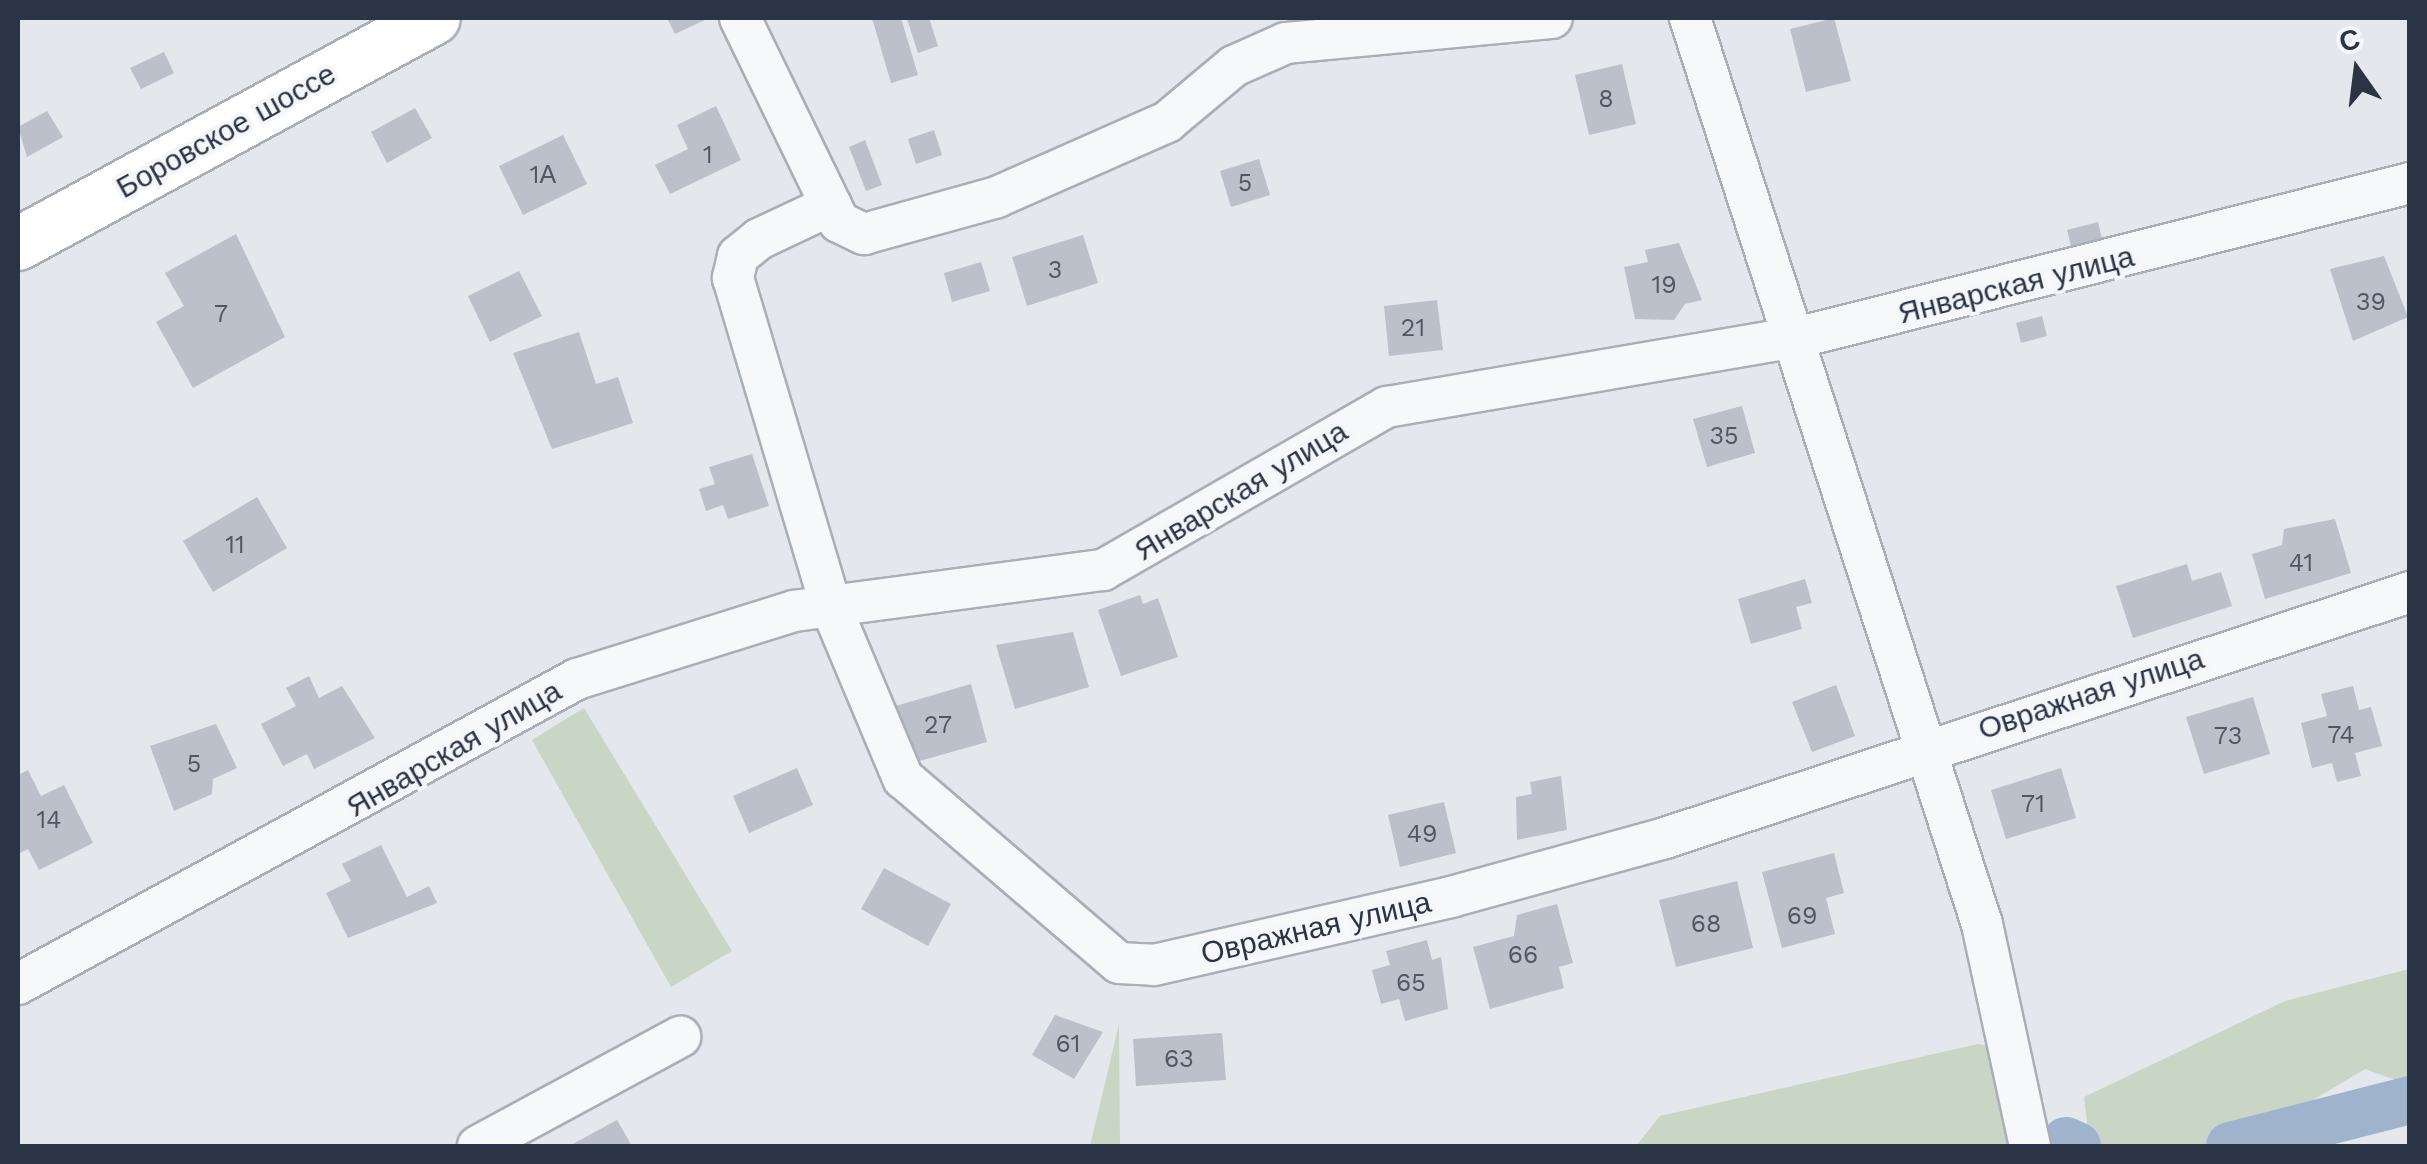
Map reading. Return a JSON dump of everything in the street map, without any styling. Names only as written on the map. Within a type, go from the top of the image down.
[{"type":"main road","name":"Боровское шоссе","points":[[18,244],[434,18]]},
{"type":"street","points":[[740,18],[835,214],[879,233],[997,197],[1183,114],[1234,66],[1286,43],[1552,18]]},
{"type":"street","points":[[1690,18],[1990,950],[2030,1146]]},
{"type":"street","name":"Январская улица","points":[[18,984],[556,689],[794,610],[1104,570],[1370,414],[1410,400],[1792,338],[2410,184]]},
{"type":"street","name":"Овражная улица","points":[[835,214],[759,239],[738,256],[733,278],[832,607],[903,778],[1096,946],[1136,967],[1451,898],[1665,838],[1923,748],[2410,592]]},
{"type":"street","points":[[478,1146],[680,1037]]},
{"type":"green space","points":[[584,708],[732,951],[671,987],[532,740]]},
{"type":"green space","points":[[2409,969],[2409,1085],[2365,1069],[2236,1146],[2090,1146],[2084,1097],[2285,1001]]},
{"type":"green space","points":[[1119,1024],[1120,1146],[1090,1146]]},
{"type":"green space","points":[[1978,1044],[1993,1047],[2021,1146],[1636,1146],[1660,1116]]},
{"type":"building","points":[[667,18],[709,18],[675,34]]},
{"type":"building","points":[[872,18],[901,18],[918,75],[891,83]]},
{"type":"building","points":[[929,18],[938,46],[918,53],[907,19]]},
{"type":"building","points":[[1834,18],[1851,81],[1806,92],[1790,29]]},
{"type":"building","points":[[164,52],[174,73],[141,89],[130,68]]},
{"type":"building","points":[[1622,64],[1636,124],[1589,135],[1575,75]]},
{"type":"building","points":[[716,106],[741,160],[670,194],[655,165],[688,149],[677,125]]},
{"type":"building","points":[[415,108],[432,138],[387,163],[371,132]]},
{"type":"building","points":[[47,111],[63,137],[27,157],[18,127]]},
{"type":"building","points":[[934,130],[942,155],[916,164],[908,139]]},
{"type":"building","points":[[563,135],[587,184],[523,215],[499,166]]},
{"type":"building","points":[[865,140],[882,185],[866,191],[849,147]]},
{"type":"building","points":[[1259,159],[1270,195],[1231,207],[1220,171]]},
{"type":"building","points":[[2098,222],[2104,247],[2073,255],[2067,230]]},
{"type":"building","points":[[236,234],[285,337],[193,388],[156,322],[184,306],[165,273]]},
{"type":"building","points":[[1083,235],[1098,283],[1027,306],[1012,257]]},
{"type":"building","points":[[1679,243],[1702,300],[1685,304],[1674,320],[1635,319],[1624,267],[1648,262],[1645,250]]},
{"type":"building","points":[[2384,256],[2408,317],[2353,341],[2330,269]]},
{"type":"building","points":[[981,262],[990,291],[952,302],[944,273]]},
{"type":"building","points":[[519,271],[542,316],[490,342],[468,296]]},
{"type":"building","points":[[1437,300],[1443,350],[1389,356],[1384,306]]},
{"type":"building","points":[[2042,316],[2047,336],[2021,343],[2016,323]]},
{"type":"building","points":[[579,332],[596,384],[618,377],[633,423],[552,449],[513,353]]},
{"type":"building","points":[[1742,406],[1755,453],[1707,467],[1693,419]]},
{"type":"building","points":[[752,454],[769,506],[728,519],[723,505],[706,511],[699,489],[715,484],[709,467]]},
{"type":"building","points":[[257,497],[287,548],[213,592],[183,541]]},
{"type":"building","points":[[2335,519],[2351,573],[2265,599],[2252,554],[2282,545],[2284,529]]},
{"type":"building","points":[[2187,564],[2192,581],[2221,572],[2232,606],[2133,638],[2116,586]]},
{"type":"building","points":[[1805,579],[1812,603],[1796,607],[1802,629],[1751,644],[1738,599]]},
{"type":"building","points":[[1140,595],[1143,604],[1158,598],[1178,657],[1121,676],[1098,610]]},
{"type":"building","points":[[1073,632],[1089,687],[1015,709],[996,645]]},
{"type":"building","points":[[309,676],[319,698],[342,686],[375,738],[314,769],[307,754],[283,766],[261,724],[296,706],[286,688]]},
{"type":"building","points":[[971,684],[987,742],[905,765],[889,708]]},
{"type":"building","points":[[1836,685],[1855,736],[1812,752],[1792,702]]},
{"type":"building","points":[[2353,686],[2359,710],[2371,707],[2382,746],[2355,753],[2361,776],[2337,782],[2332,763],[2312,768],[2301,723],[2327,716],[2321,694]]},
{"type":"building","points":[[2253,697],[2270,754],[2204,774],[2186,717]]},
{"type":"building","points":[[216,724],[237,768],[213,779],[212,794],[174,811],[150,746]]},
{"type":"building","points":[[797,768],[813,805],[749,833],[733,796]]},
{"type":"building","points":[[2061,768],[2076,818],[2006,839],[1991,790]]},
{"type":"building","points":[[28,770],[41,796],[64,785],[93,843],[39,870],[28,849],[18,854],[18,775]]},
{"type":"building","points":[[1561,776],[1567,830],[1517,840],[1516,797],[1532,794],[1530,782]]},
{"type":"building","points":[[1444,802],[1456,853],[1400,867],[1388,815]]},
{"type":"building","points":[[381,845],[407,897],[429,886],[437,903],[348,938],[326,893],[351,881],[342,864]]},
{"type":"building","points":[[1834,853],[1844,893],[1826,898],[1835,934],[1782,948],[1762,872]]},
{"type":"building","points":[[884,868],[951,904],[928,946],[861,909]]},
{"type":"building","points":[[1737,881],[1753,948],[1676,967],[1659,900]]},
{"type":"building","points":[[1557,904],[1573,963],[1559,967],[1564,988],[1490,1009],[1473,947],[1514,936],[1517,915]]},
{"type":"building","points":[[1427,940],[1432,960],[1441,957],[1448,1009],[1405,1021],[1399,999],[1381,1004],[1372,970],[1390,965],[1386,951]]},
{"type":"building","points":[[1055,1015],[1103,1032],[1074,1079],[1032,1055]]},
{"type":"building","points":[[1222,1033],[1226,1080],[1136,1086],[1133,1039]]},
{"type":"building","points":[[617,1120],[632,1146],[569,1146]]},
{"type":"waterway","points":[[2230,1146],[2410,1100]]},
{"type":"waterway","points":[[2066,1141],[2077,1146]]}]
